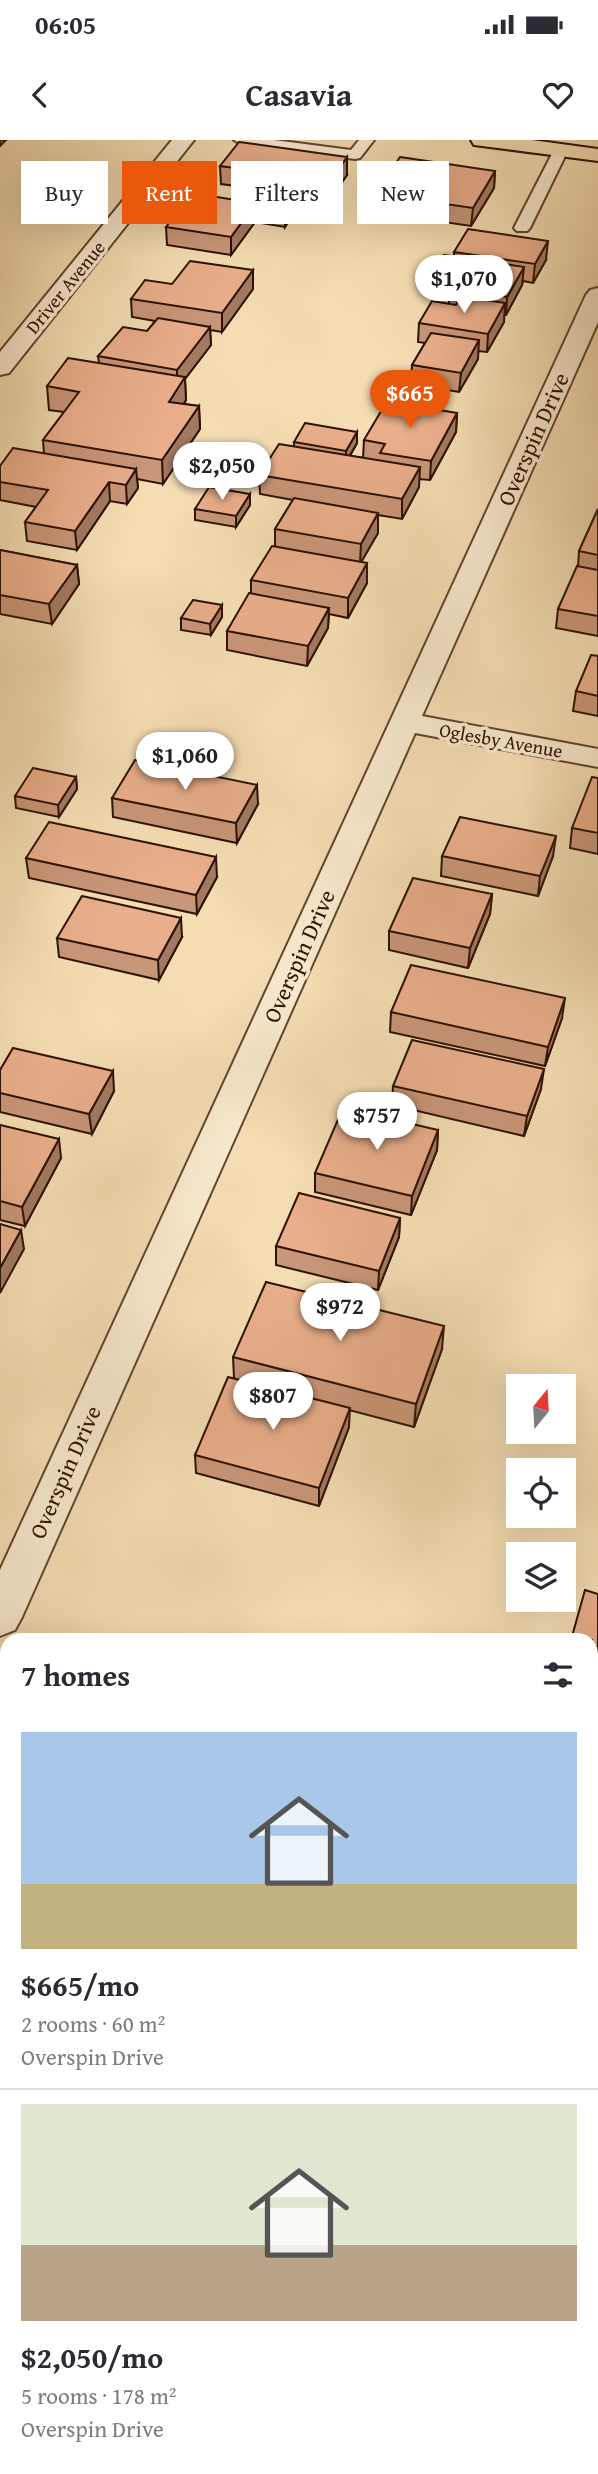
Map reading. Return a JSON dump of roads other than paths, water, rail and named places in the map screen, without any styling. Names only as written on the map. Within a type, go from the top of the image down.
[{"type":"main road","points":[[482,140],[597,154]]},
{"type":"street","name":"Driver Avenue","points":[[0,368],[183,140]]},
{"type":"street","name":"Overspin Drive","points":[[0,1617],[596,302]]},
{"type":"street","name":"Oglesby Avenue","points":[[404,722],[598,758]]},
{"type":"lane","points":[[241,140],[355,155],[367,140]]},
{"type":"lane","points":[[522,228],[561,150]]}]
